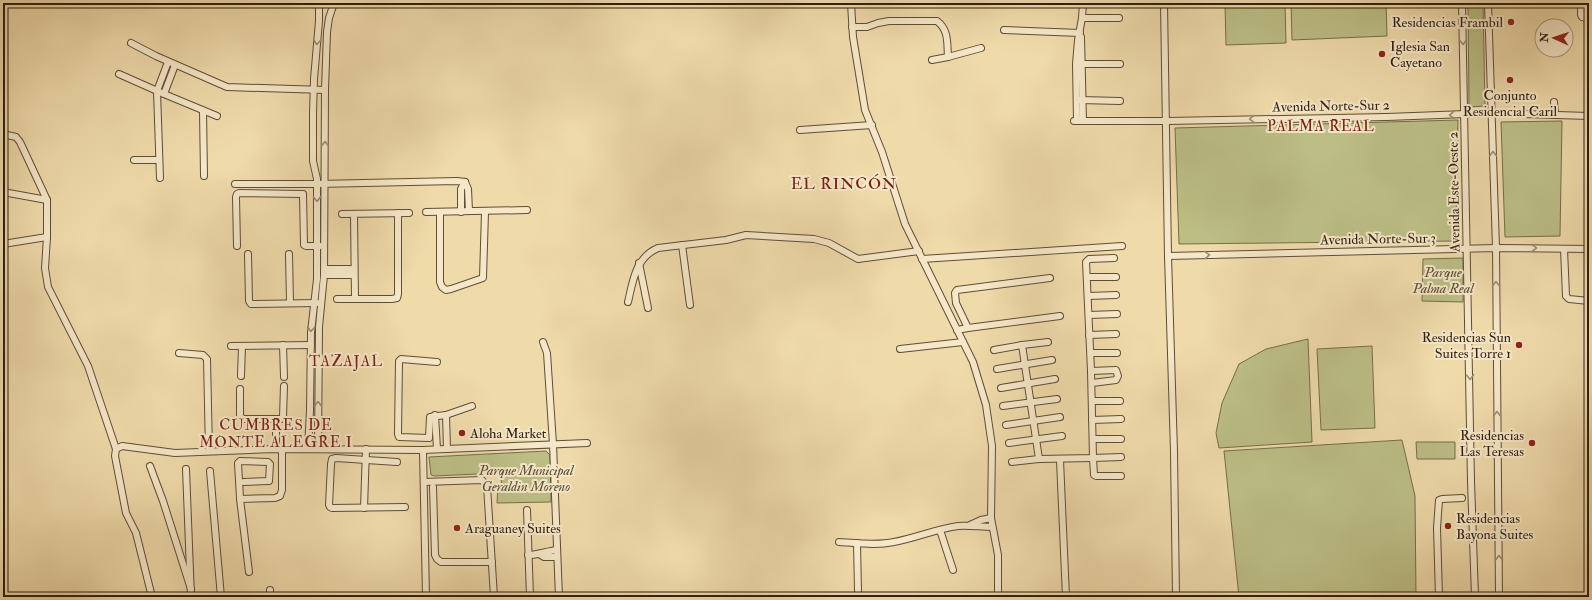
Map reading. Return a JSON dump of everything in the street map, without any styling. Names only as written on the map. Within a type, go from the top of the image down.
[{"type":"street","points":[[308,449],[311,325],[318,279],[317,184],[313,161],[314,89],[319,3]]},
{"type":"street","points":[[318,449],[319,327],[325,272],[325,90],[327,32],[329,18],[334,3]]},
{"type":"street","points":[[851,3],[852,27],[865,110],[887,166],[906,224],[973,362],[986,405],[992,446],[991,518],[998,555],[998,597]]},
{"type":"street","points":[[1083,3],[1080,33],[1082,41],[1079,64],[1079,100],[1120,101]]},
{"type":"street","points":[[1164,3],[1176,597]]},
{"type":"street","name":"Avenida Este-Oeste 2","points":[[1462,3],[1471,481],[1475,597]]},
{"type":"street","points":[[1488,3],[1496,248],[1499,597]]},
{"type":"street","points":[[1581,3],[1581,15],[1582,17],[1589,19]]},
{"type":"street","points":[[1082,18],[1120,18]]},
{"type":"street","points":[[852,27],[867,27],[873,24],[889,21],[937,20],[945,29],[947,35],[948,57]]},
{"type":"street","points":[[1004,30],[1080,33]]},
{"type":"street","points":[[131,43],[168,62],[227,88],[325,90]]},
{"type":"street","points":[[932,60],[981,48]]},
{"type":"street","points":[[160,178],[157,91],[168,62]]},
{"type":"street","points":[[1079,64],[1120,64]]},
{"type":"street","points":[[164,94],[175,65]]},
{"type":"street","points":[[119,74],[217,116]]},
{"type":"street","name":"Avenida Norte-Sur 2","points":[[1079,100],[1078,121],[1387,118],[1492,113],[1589,116]]},
{"type":"street","points":[[1554,102],[1555,115]]},
{"type":"street","points":[[203,111],[204,176]]},
{"type":"street","points":[[800,130],[872,125]]},
{"type":"street","points":[[3,134],[16,137],[20,142],[47,200],[45,277],[48,288],[88,366],[116,450],[115,456],[126,513],[136,534],[152,597]]},
{"type":"street","points":[[134,160],[159,160]]},
{"type":"street","points":[[235,184],[465,182]]},
{"type":"street","points":[[465,182],[468,189],[469,212]]},
{"type":"street","points":[[461,212],[461,189],[465,182]]},
{"type":"street","points":[[3,192],[47,200]]},
{"type":"street","points":[[237,246],[236,197],[239,193],[303,194],[304,245],[324,246]]},
{"type":"street","points":[[426,212],[440,213],[527,210]]},
{"type":"street","points":[[440,213],[440,282],[442,287],[446,290],[483,278],[485,212]]},
{"type":"street","points":[[337,299],[396,298],[398,294],[398,213]]},
{"type":"street","points":[[342,214],[409,213]]},
{"type":"street","points":[[354,214],[355,299]]},
{"type":"street","points":[[628,302],[635,272],[639,263],[651,251],[658,248],[726,240],[746,235],[814,238],[858,259],[919,251]]},
{"type":"street","points":[[3,244],[47,237]]},
{"type":"street","points":[[682,245],[690,305]]},
{"type":"street","points":[[922,259],[1122,246]]},
{"type":"street","name":"Avenida Norte-Sur 3","points":[[1168,256],[1496,248],[1589,249]]},
{"type":"street","points":[[1564,249],[1566,296],[1570,299],[1589,301]]},
{"type":"street","points":[[248,254],[249,301],[251,304],[322,303]]},
{"type":"street","points":[[289,254],[290,303]]},
{"type":"street","points":[[1114,258],[1087,259],[1087,277],[1092,383],[1094,475],[1121,476]]},
{"type":"street","points":[[639,263],[648,308]]},
{"type":"street","points":[[325,272],[354,272]]},
{"type":"street","points":[[1087,277],[1116,277]]},
{"type":"street","points":[[968,328],[956,303],[955,293],[957,290],[1050,278]]},
{"type":"street","points":[[1088,296],[1116,295]]},
{"type":"street","points":[[1089,315],[1117,314]]},
{"type":"street","points":[[957,330],[1060,316]]},
{"type":"street","points":[[1089,335],[1116,334]]},
{"type":"street","points":[[543,342],[547,353],[560,597]]},
{"type":"street","points":[[900,349],[963,342]]},
{"type":"street","points":[[994,350],[1048,342]]},
{"type":"street","points":[[231,346],[311,345]]},
{"type":"street","points":[[1022,345],[1039,459]]},
{"type":"street","points":[[241,376],[242,346]]},
{"type":"street","points":[[283,346],[284,377]]},
{"type":"street","points":[[179,353],[203,355],[207,360],[209,451]]},
{"type":"street","points":[[1090,353],[1117,353]]},
{"type":"street","points":[[437,362],[402,359],[399,361],[399,437],[429,438],[430,417],[446,415],[472,406]]},
{"type":"street","points":[[997,368],[1052,360]]},
{"type":"street","points":[[1091,371],[1116,370],[1118,376],[1116,380],[1092,383]]},
{"type":"street","points":[[1000,388],[1055,379]]},
{"type":"street","points":[[240,389],[240,416],[243,419],[283,419],[284,386]]},
{"type":"street","points":[[1003,406],[1057,399]]},
{"type":"street","points":[[1092,401],[1120,401]]},
{"type":"street","points":[[446,415],[446,449]]},
{"type":"street","points":[[436,416],[437,449]]},
{"type":"street","points":[[1006,425],[1060,417]]},
{"type":"street","points":[[248,572],[240,499],[275,498],[280,496],[282,490],[276,419]]},
{"type":"street","points":[[1092,420],[1121,419]]},
{"type":"street","points":[[1009,443],[1062,436]]},
{"type":"street","points":[[1093,438],[1121,438]]},
{"type":"street","points":[[116,450],[122,446],[175,452],[279,449],[423,450],[587,443]]},
{"type":"street","points":[[364,508],[366,450]]},
{"type":"street","points":[[423,450],[426,597]]},
{"type":"street","points":[[1012,462],[1039,459],[1060,460],[1121,457]]},
{"type":"street","points":[[397,462],[336,458],[332,460],[329,504],[332,508],[405,507]]},
{"type":"street","points":[[1060,460],[1066,597]]},
{"type":"street","points":[[240,498],[238,463],[240,461],[265,462],[270,464],[268,481],[244,482]]},
{"type":"street","points":[[150,466],[163,501],[191,589]]},
{"type":"street","points":[[186,469],[191,597]]},
{"type":"street","points":[[210,471],[221,597]]},
{"type":"street","points":[[424,482],[482,480],[485,482],[488,492],[494,597]]},
{"type":"street","points":[[433,487],[435,555],[437,559],[441,562],[492,562]]},
{"type":"street","points":[[1438,597],[1437,528],[1439,500],[1442,498],[1462,498]]},
{"type":"street","points":[[527,510],[530,597]]},
{"type":"street","points":[[838,542],[880,544],[893,542],[940,530],[970,525],[981,520],[991,518]]},
{"type":"street","points":[[970,525],[981,528],[992,527]]},
{"type":"street","points":[[940,530],[953,570]]},
{"type":"street","points":[[857,543],[858,591]]},
{"type":"street","points":[[528,555],[539,554],[543,551],[557,550]]},
{"type":"street","points":[[539,554],[544,557],[557,557]]},
{"type":"green space","points":[[1285,3],[1286,43],[1226,45],[1225,5]]},
{"type":"green space","points":[[1291,3],[1386,3],[1387,36],[1292,40]]},
{"type":"green space","points":[[1468,3],[1483,3],[1485,106],[1469,107]]},
{"type":"green space","points":[[1458,120],[1456,241],[1179,244],[1175,128]]},
{"type":"green space","points":[[1562,121],[1560,236],[1505,237],[1501,122]]},
{"type":"green space","name":"Parque Palma Real","points":[[1463,258],[1463,302],[1422,301],[1423,259]]},
{"type":"green space","points":[[1308,339],[1312,442],[1219,448],[1216,433],[1222,403],[1239,364],[1266,349]]},
{"type":"green space","points":[[1372,346],[1375,428],[1321,430],[1317,349]]},
{"type":"green space","points":[[1402,440],[1415,496],[1416,597],[1239,597],[1224,451]]},
{"type":"green space","points":[[1416,442],[1455,442],[1455,459],[1417,459]]},
{"type":"green space","name":"Parque Municipal Geraldin Moreno","points":[[546,451],[550,455],[551,502],[497,503],[498,486],[502,485],[500,473],[431,475],[429,457]]},
{"type":"place","name":"Residencias Frambil","points":[[1511,22]]},
{"type":"place","name":"Iglesia San Cayetano","points":[[1382,54]]},
{"type":"place","name":"Conjunto Residencial Caril","points":[[1510,80]]},
{"type":"place","name":"Residencias Sun Suites Torre 1","points":[[1519,345]]},
{"type":"place","name":"Aloha Market","points":[[462,433]]},
{"type":"place","name":"Residencias Las Teresas","points":[[1532,443]]},
{"type":"place","name":"Residencias Bayona Suites","points":[[1448,526]]},
{"type":"place","name":"Araguaney Suites","points":[[457,528]]},
{"type":"district","name":"PALMA REAL","points":[[1321,126]]},
{"type":"district","name":"EL RINCÓN","points":[[844,184]]},
{"type":"district","name":"TAZAJAL","points":[[346,361]]},
{"type":"district","name":"CUMBRES DE MONTE ALEGRE I","points":[[276,434]]}]
